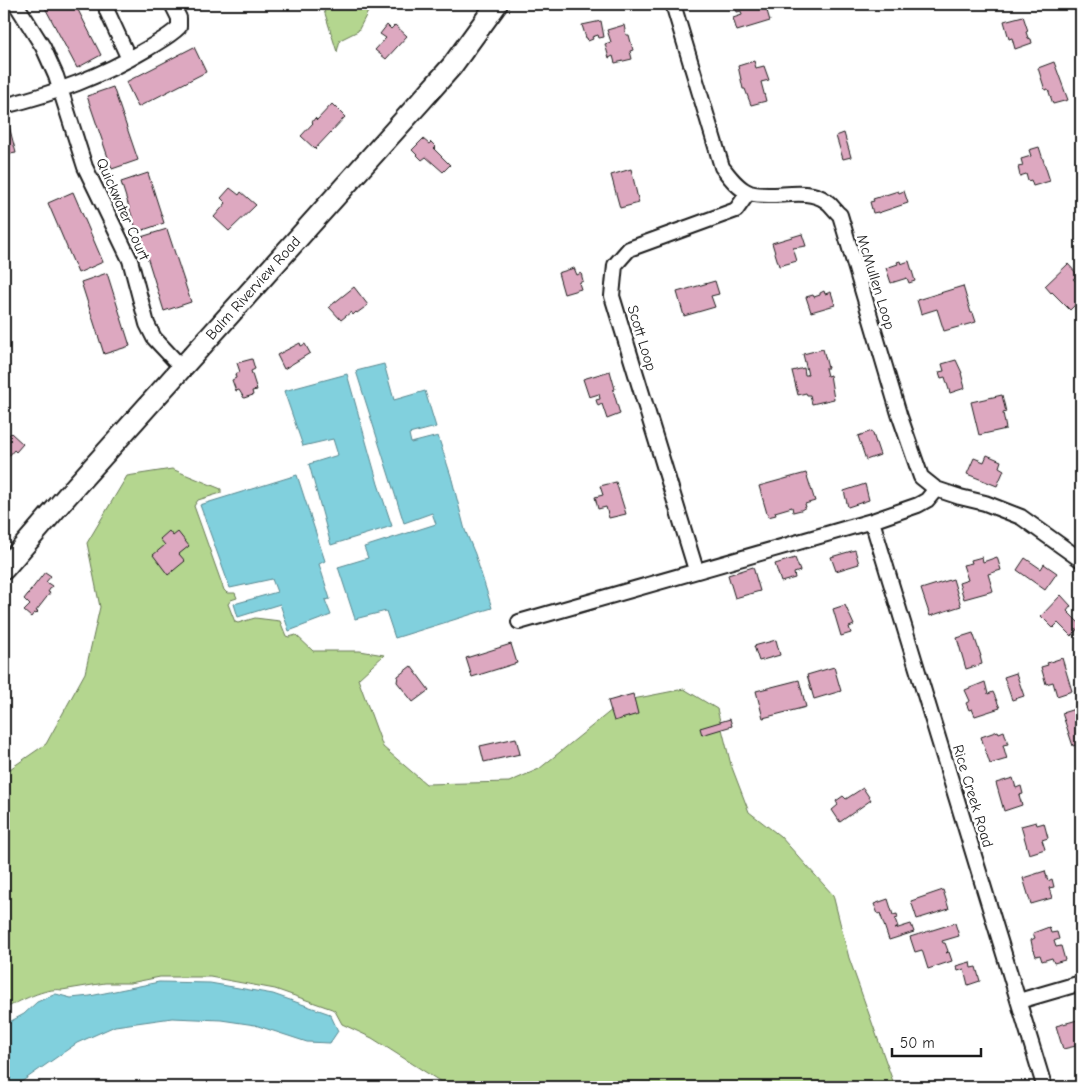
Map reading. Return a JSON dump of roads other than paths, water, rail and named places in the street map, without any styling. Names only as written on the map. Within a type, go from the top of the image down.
[{"type":"main road","name":"Balm Riverview Road","points":[[4,569],[54,510],[434,86],[498,4]]},
{"type":"street","name":"Quickwater Court","points":[[16,4],[42,47],[61,91],[85,167],[130,260],[147,324],[154,338],[182,368]]},
{"type":"street","points":[[106,4],[107,11],[129,60]]},
{"type":"street","points":[[4,106],[61,91],[129,60],[170,35],[179,27],[180,18],[172,4]]},
{"type":"street","points":[[673,4],[722,167],[734,182],[748,193]]},
{"type":"street","name":"McMullen Loop","points":[[748,193],[771,195],[811,194],[826,201],[840,215],[899,414],[921,477],[936,489],[985,503],[1021,517],[1081,560]]},
{"type":"street","name":"Scott Loop","points":[[696,570],[612,296],[614,265],[629,249],[736,210],[748,193]]},
{"type":"street","points":[[519,622],[872,520],[918,505],[927,500],[936,489]]},
{"type":"street","name":"Rice Creek Road","points":[[872,520],[1043,1082]]},
{"type":"street","points":[[1019,1001],[1081,983]]},
{"type":"water","points":[[384,364],[394,400],[425,391],[436,427],[409,434],[411,443],[438,436],[465,530],[475,554],[492,608],[395,638],[386,611],[355,619],[338,567],[368,558],[364,547],[436,524],[432,513],[404,523],[356,371]]},
{"type":"water","points":[[347,374],[378,484],[392,526],[331,545],[309,464],[338,455],[333,439],[303,446],[284,391]]},
{"type":"water","points":[[297,475],[325,561],[319,564],[330,599],[325,600],[331,615],[289,631],[280,604],[238,617],[234,604],[277,592],[272,579],[230,588],[200,505]]},
{"type":"water","points":[[159,982],[210,983],[273,994],[330,1014],[338,1031],[330,1043],[307,1042],[255,1025],[221,1020],[172,1018],[115,1026],[77,1043],[14,1087],[4,1087],[4,1025],[24,1014],[37,1002],[56,994],[71,998],[90,996]]}]
